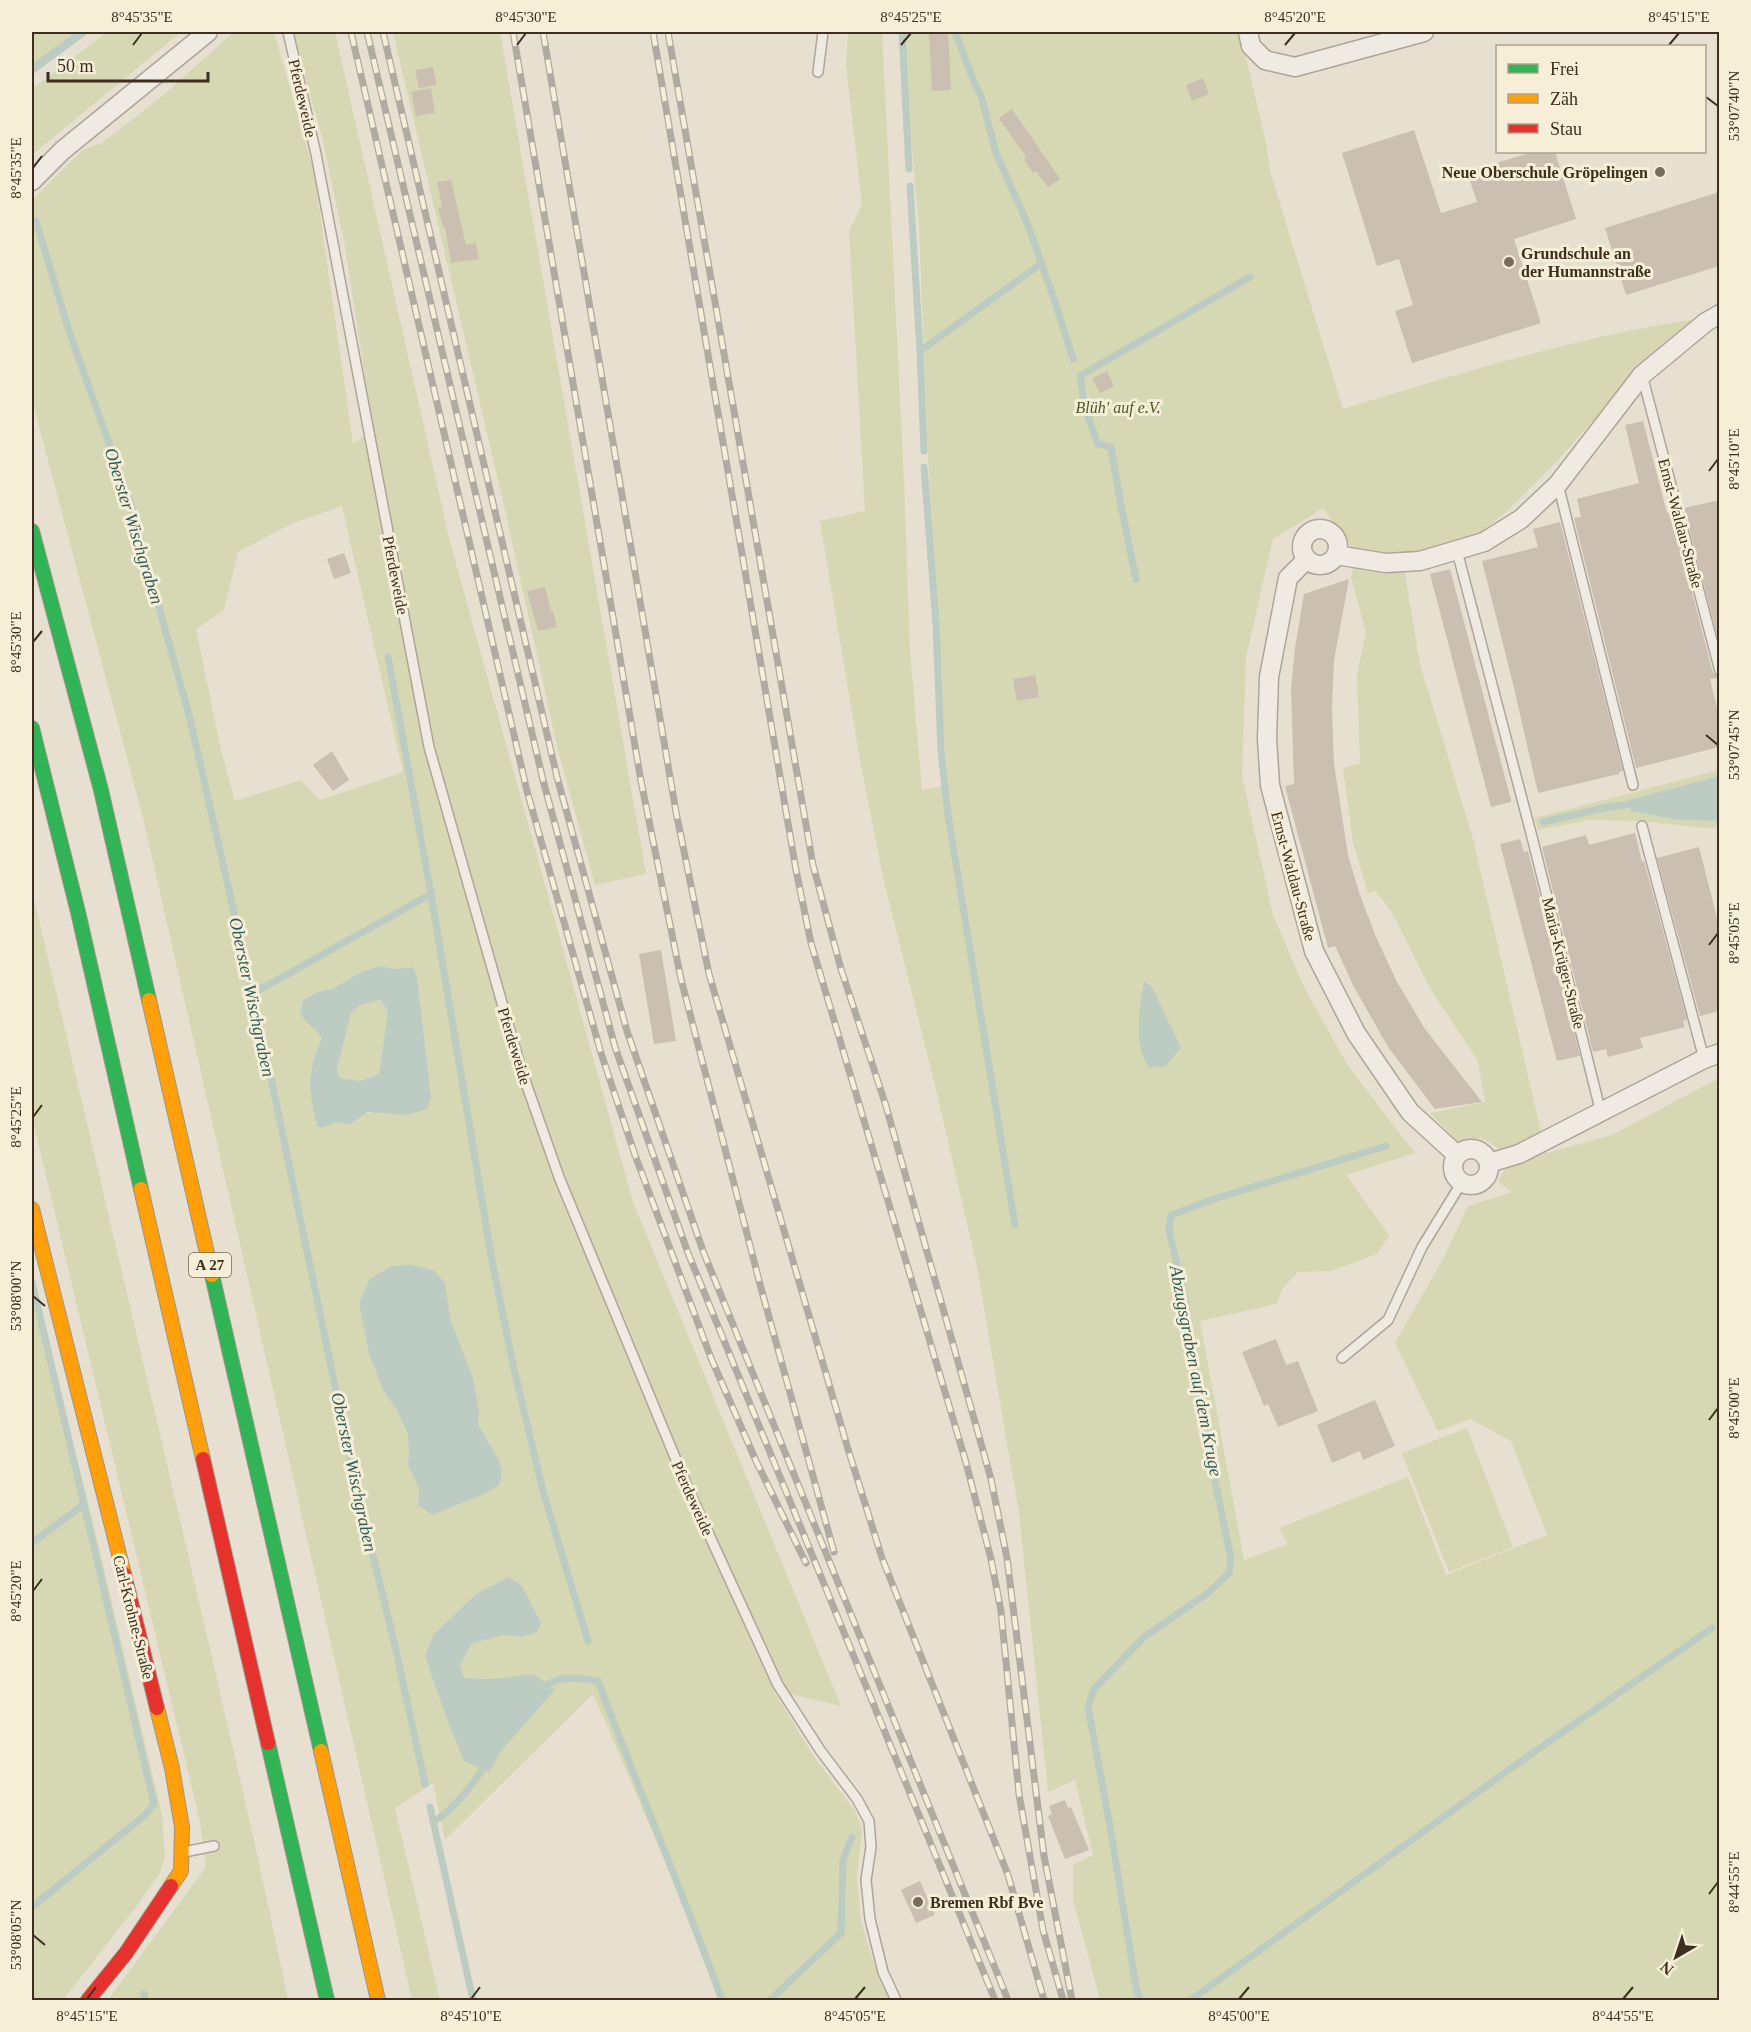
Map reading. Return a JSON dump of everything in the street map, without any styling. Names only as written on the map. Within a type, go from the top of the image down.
[{"type":"main road","name":"A 27","points":[[32,531],[101,790],[378,2001]]},
{"type":"main road","points":[[32,728],[78,912],[327,2001]]},
{"type":"main road","name":"Carl-Krohne-Straße","points":[[32,1209],[172,1768],[182,1827],[181,1871],[126,1953],[88,2001]]},
{"type":"street","points":[[32,181],[63,150],[208,32]]},
{"type":"street","points":[[1248,32],[1251,46],[1265,60],[1295,67],[1424,32]]},
{"type":"street","points":[[1336,555],[1386,563],[1420,561],[1484,542],[1521,519],[1558,484],[1642,375],[1706,322],[1719,314]]},
{"type":"street","points":[[1315,529],[1322,529],[1334,536],[1337,542],[1336,555],[1326,563],[1319,565],[1307,560],[1302,547],[1303,539],[1308,533],[1315,529]]},
{"type":"street","name":"Ernst-Waldau-Straße","points":[[1307,560],[1288,578],[1269,677],[1267,739],[1270,785],[1314,951],[1319,962],[1356,1033],[1410,1112],[1457,1155]]},
{"type":"street","points":[[1489,1163],[1519,1154],[1712,1056]]},
{"type":"street","points":[[1476,1149],[1482,1152],[1489,1163],[1486,1177],[1482,1181],[1468,1184],[1462,1182],[1454,1173],[1453,1167],[1457,1155],[1462,1151],[1476,1149]]},
{"type":"lane","name":"Pferdeweide","points":[[288,32],[316,154],[429,747],[520,1066],[559,1177],[704,1524],[778,1684],[820,1750],[857,1799],[869,1821],[871,1847],[866,1880],[870,1919],[883,1972],[896,2001]]},
{"type":"lane","points":[[819,72],[823,32]]},
{"type":"lane","name":"Ernst-Waldau-Straße","points":[[1642,375],[1719,671]]},
{"type":"lane","points":[[1558,484],[1633,785]]},
{"type":"lane","name":"Maria-Krüger-Straße","points":[[1457,551],[1601,1113]]},
{"type":"lane","points":[[1642,826],[1712,1056]]},
{"type":"lane","points":[[1342,1358],[1388,1320],[1422,1247],[1462,1182]]},
{"type":"lane","points":[[182,1853],[214,1846]]},
{"type":"green space","points":[[32,32],[76,32],[32,64]]},
{"type":"green space","points":[[107,32],[181,32],[32,155],[32,89]]},
{"type":"green space","points":[[234,32],[274,32],[314,172],[353,444],[373,429],[344,241],[323,141],[293,32],[335,32],[450,542],[633,1202],[841,1706],[773,1690],[816,1760],[855,1811],[862,1830],[857,1878],[861,1921],[878,1977],[890,2000],[725,2000],[593,1694],[445,1840],[433,1783],[395,1808],[440,2000],[412,2000],[143,818],[32,400],[32,200],[83,150],[102,143],[161,97]],"holes":[[[342,506],[403,772],[320,800],[301,780],[235,801],[221,750],[196,629],[224,610],[238,552],[293,523]],[[380,966],[395,969],[413,967],[417,977],[431,1097],[427,1109],[361,1115],[323,1128],[317,1126],[310,1091],[313,1062],[322,1038],[300,1012],[303,1000],[318,992],[332,989],[363,971]],[[445,1283],[451,1321],[473,1378],[479,1410],[478,1424],[490,1443],[482,1495],[433,1515],[418,1505],[419,1488],[408,1465],[407,1431],[383,1390]],[[509,1577],[522,1637],[502,1635],[470,1644],[460,1665],[464,1678],[494,1679],[555,1690],[502,1750],[488,1772],[434,1634],[476,1594]]]},
{"type":"green space","points":[[393,32],[500,32],[646,874],[595,885],[558,750],[502,497]]},
{"type":"green space","name":"Blüh' auf e.V.","points":[[848,32],[882,32],[910,651],[922,790],[948,785],[936,660],[919,228],[902,32],[1240,32],[1267,147],[1270,171],[1343,409],[1562,346],[1696,319],[1658,348],[1558,460],[1505,513],[1469,542],[1402,556],[1420,664],[1473,839],[1546,1153],[1612,1135],[1719,1078],[1719,2000],[1100,2000],[1073,1899],[1073,1865],[1093,1855],[1075,1780],[1048,1792],[1019,1513],[977,1267],[884,882],[861,766],[820,521],[865,511],[849,231],[862,205],[846,65]],"holes":[[[1323,508],[1357,555],[1351,577],[1366,633],[1357,674],[1360,764],[1343,768],[1353,843],[1368,894],[1375,891],[1391,911],[1431,990],[1478,1061],[1485,1102],[1430,1113],[1457,1141],[1482,1138],[1499,1149],[1506,1166],[1498,1182],[1512,1192],[1468,1206],[1443,1259],[1395,1343],[1438,1431],[1470,1419],[1511,1441],[1547,1535],[1446,1575],[1408,1477],[1279,1528],[1288,1544],[1244,1560],[1200,1321],[1276,1304],[1283,1288],[1298,1272],[1331,1271],[1377,1254],[1389,1235],[1346,1175],[1415,1153],[1348,1066],[1303,985],[1273,915],[1242,776],[1246,657],[1273,539]]]},
{"type":"green space","points":[[1719,770],[1719,776],[1629,800],[1679,820],[1719,821],[1719,827],[1589,820],[1538,830],[1534,818]]},
{"type":"green space","points":[[32,891],[227,1721],[288,2000],[108,2000],[206,1867],[200,1822],[32,1117]]},
{"type":"green space","points":[[379,1000],[388,1011],[379,1074],[360,1081],[340,1078],[337,1069],[351,1013],[359,1005]]},
{"type":"green space","points":[[32,1285],[91,1514],[162,1815],[165,1856],[160,1872],[139,1903],[63,2000],[32,2000]]},
{"type":"green space","points":[[1467,1428],[1513,1547],[1449,1572],[1402,1453]]},
{"type":"shaded area","points":[[76,32],[90,32],[32,75],[32,64]]},
{"type":"shaded area","points":[[1719,776],[1719,821],[1679,820],[1631,811],[1629,800]]},
{"type":"shaded area","points":[[381,966],[395,969],[413,967],[417,977],[431,1097],[427,1109],[406,1115],[368,1112],[350,1124],[335,1122],[323,1128],[317,1126],[310,1091],[313,1062],[322,1038],[300,1012],[303,1000],[318,992],[332,989],[363,971]],"holes":[[[380,1000],[388,1011],[379,1074],[360,1081],[340,1078],[337,1069],[351,1013],[360,1005]]]},
{"type":"shaded area","points":[[1144,981],[1152,987],[1181,1048],[1166,1066],[1149,1068],[1140,1047],[1139,1015]]},
{"type":"shaded area","points":[[412,1265],[433,1270],[445,1283],[451,1321],[473,1378],[479,1410],[478,1424],[500,1462],[502,1478],[498,1486],[482,1495],[433,1515],[418,1505],[419,1488],[408,1465],[407,1431],[383,1390],[369,1353],[359,1303],[370,1279],[391,1266]]},
{"type":"shaded area","points":[[509,1577],[522,1586],[541,1623],[537,1632],[522,1637],[502,1635],[471,1644],[460,1665],[464,1678],[494,1679],[533,1674],[555,1690],[502,1750],[489,1772],[464,1761],[425,1656],[434,1634],[476,1594]]},
{"type":"building","points":[[929,32],[948,32],[951,90],[932,91]]},
{"type":"building","points":[[433,67],[437,85],[419,88],[415,70]]},
{"type":"building","points":[[1203,78],[1209,94],[1192,101],[1186,85]]},
{"type":"building","points":[[431,88],[435,113],[416,116],[411,92]]},
{"type":"building","points":[[1012,109],[1060,179],[1048,187],[1036,171],[1033,173],[1024,159],[1026,157],[999,118]]},
{"type":"building","points":[[1414,130],[1441,213],[1477,202],[1467,172],[1530,153],[1555,153],[1576,219],[1514,239],[1541,323],[1412,363],[1395,311],[1413,305],[1399,259],[1377,266],[1342,153]]},
{"type":"building","points":[[451,180],[466,245],[476,243],[479,259],[451,263],[445,227],[443,227],[438,208],[442,207],[437,182]]},
{"type":"building","points":[[1719,192],[1719,266],[1626,295],[1605,228]]},
{"type":"building","points":[[1107,371],[1114,386],[1100,393],[1092,378]]},
{"type":"building","points":[[1643,421],[1667,513],[1671,512],[1713,673],[1719,678],[1710,679],[1719,716],[1719,747],[1636,768],[1574,518],[1581,517],[1577,499],[1639,483],[1625,425]]},
{"type":"building","points":[[1719,500],[1719,643],[1684,508]]},
{"type":"building","points":[[1560,522],[1623,771],[1619,774],[1538,793],[1482,561],[1538,547],[1533,529]]},
{"type":"building","points":[[344,553],[351,573],[334,579],[327,559]]},
{"type":"building","points":[[1450,569],[1511,800],[1511,802],[1491,807],[1430,574]]},
{"type":"building","points":[[1349,579],[1334,660],[1332,711],[1334,764],[1348,855],[1376,937],[1397,982],[1425,1029],[1482,1102],[1435,1109],[1388,1047],[1354,987],[1335,946],[1328,948],[1285,786],[1294,784],[1291,689],[1304,594]]},
{"type":"building","points":[[545,587],[557,627],[538,631],[527,591]]},
{"type":"building","points":[[1035,675],[1039,697],[1017,701],[1013,679]]},
{"type":"building","points":[[332,751],[349,780],[333,791],[313,765]]},
{"type":"building","points":[[1635,833],[1687,1020],[1683,1021],[1685,1027],[1640,1038],[1643,1048],[1608,1057],[1606,1049],[1593,1052],[1542,847],[1586,835],[1589,845]]},
{"type":"building","points":[[1520,839],[1524,852],[1528,851],[1580,1056],[1557,1061],[1500,844]]},
{"type":"building","points":[[1699,847],[1719,926],[1719,1011],[1700,1016],[1657,858]]},
{"type":"building","points":[[661,950],[676,1041],[654,1044],[639,954]]},
{"type":"building","points":[[1276,1339],[1286,1365],[1298,1361],[1318,1411],[1278,1427],[1268,1404],[1264,1406],[1242,1352]]},
{"type":"building","points":[[1375,1400],[1395,1446],[1363,1460],[1360,1451],[1332,1463],[1317,1425]]},
{"type":"building","points":[[1065,1800],[1068,1808],[1071,1807],[1089,1850],[1065,1859],[1048,1816],[1052,1814],[1049,1806]]},
{"type":"building","name":"Bremen Rbf Bve","points":[[920,1881],[935,1915],[916,1923],[901,1890]]},
{"type":"waterway","points":[[902,32],[909,169]]},
{"type":"waterway","points":[[955,32],[981,96],[996,153],[1028,225],[1073,359]]},
{"type":"waterway","points":[[910,186],[924,451]]},
{"type":"waterway","name":"Oberster Wischgraben","points":[[36,221],[69,331],[131,505],[190,719],[262,1035],[355,1482],[395,1646],[425,1784]]},
{"type":"waterway","points":[[920,351],[1042,263]]},
{"type":"waterway","points":[[1136,579],[1111,447],[1098,444],[1085,408],[1080,376],[1250,277]]},
{"type":"waterway","points":[[924,467],[936,624],[941,751],[948,815],[1015,1225]]},
{"type":"waterway","points":[[388,657],[431,894],[492,1261],[514,1369],[543,1491],[588,1641]]},
{"type":"waterway","points":[[1543,822],[1603,808],[1638,803]]},
{"type":"waterway","points":[[252,994],[431,894]]},
{"type":"waterway","name":"Abzugsgraben auf dem Kruge","points":[[1140,2000],[1088,1707],[1094,1689],[1144,1637],[1208,1593],[1229,1573],[1231,1559],[1191,1349],[1186,1302],[1169,1231],[1171,1215],[1211,1200],[1386,1146]]},
{"type":"waterway","points":[[32,1282],[154,1804],[145,1815],[32,1907]]},
{"type":"waterway","points":[[32,1543],[83,1505]]},
{"type":"waterway","points":[[1191,2000],[1507,1771],[1712,1628]]},
{"type":"waterway","points":[[542,1689],[561,1679],[576,1678],[598,1681],[722,2000]]},
{"type":"waterway","points":[[433,1822],[456,1803],[487,1763]]},
{"type":"waterway","name":"Oberster Wischgraben","points":[[430,1807],[473,2000]]},
{"type":"waterway","name":"Abzugsgraben auf dem Kruge","points":[[770,2000],[841,1933],[843,1860],[852,1837]]},
{"type":"waterway","points":[[144,1994],[145,2000]]},
{"type":"railway","points":[[351,32],[527,791],[601,1053],[635,1155],[711,1358],[756,1461],[806,1563]]},
{"type":"railway","points":[[367,32],[543,780],[615,1047],[688,1253],[995,2000]]},
{"type":"railway","points":[[383,32],[557,777],[627,1031],[703,1251],[1008,2000]]},
{"type":"railway","points":[[513,32],[641,781],[681,979],[761,1288],[834,1552]]},
{"type":"railway","points":[[543,32],[676,812],[709,974],[882,1558],[1008,1875],[1044,2000]]},
{"type":"railway","points":[[653,32],[796,870],[811,943],[965,1459],[991,1559],[1001,1611],[1019,1794],[1043,1930],[1063,2000]]},
{"type":"railway","points":[[668,32],[813,865],[841,969],[886,1106],[991,1479],[1007,1558],[1044,1856],[1072,2000]]},
{"type":"traffic: fast","points":[[32,531],[101,790],[149,1000]]},
{"type":"traffic: fast","points":[[32,728],[78,912],[141,1189]]},
{"type":"traffic: fast","points":[[212,1275],[321,1751]]},
{"type":"traffic: fast","points":[[268,1743],[327,2000]]},
{"type":"traffic: slow","points":[[149,1000],[212,1275]]},
{"type":"traffic: slow","points":[[141,1189],[203,1459]]},
{"type":"traffic: slow","points":[[32,1209],[124,1574]]},
{"type":"traffic: slow","points":[[157,1708],[172,1768],[182,1827],[181,1871],[171,1886]]},
{"type":"traffic: slow","points":[[321,1751],[378,2000]]},
{"type":"traffic: jam","points":[[203,1459],[268,1743]]},
{"type":"traffic: jam","points":[[124,1574],[157,1708]]},
{"type":"traffic: jam","points":[[88,2000],[126,1953],[171,1886]]},
{"type":"place","name":"Neue Oberschule Gröpelingen","points":[[1660,172]]},
{"type":"place","name":"Grundschule an der Humannstraße","points":[[1509,262]]},
{"type":"place","name":"Bremen Rbf Bve","points":[[918,1902]]}]
